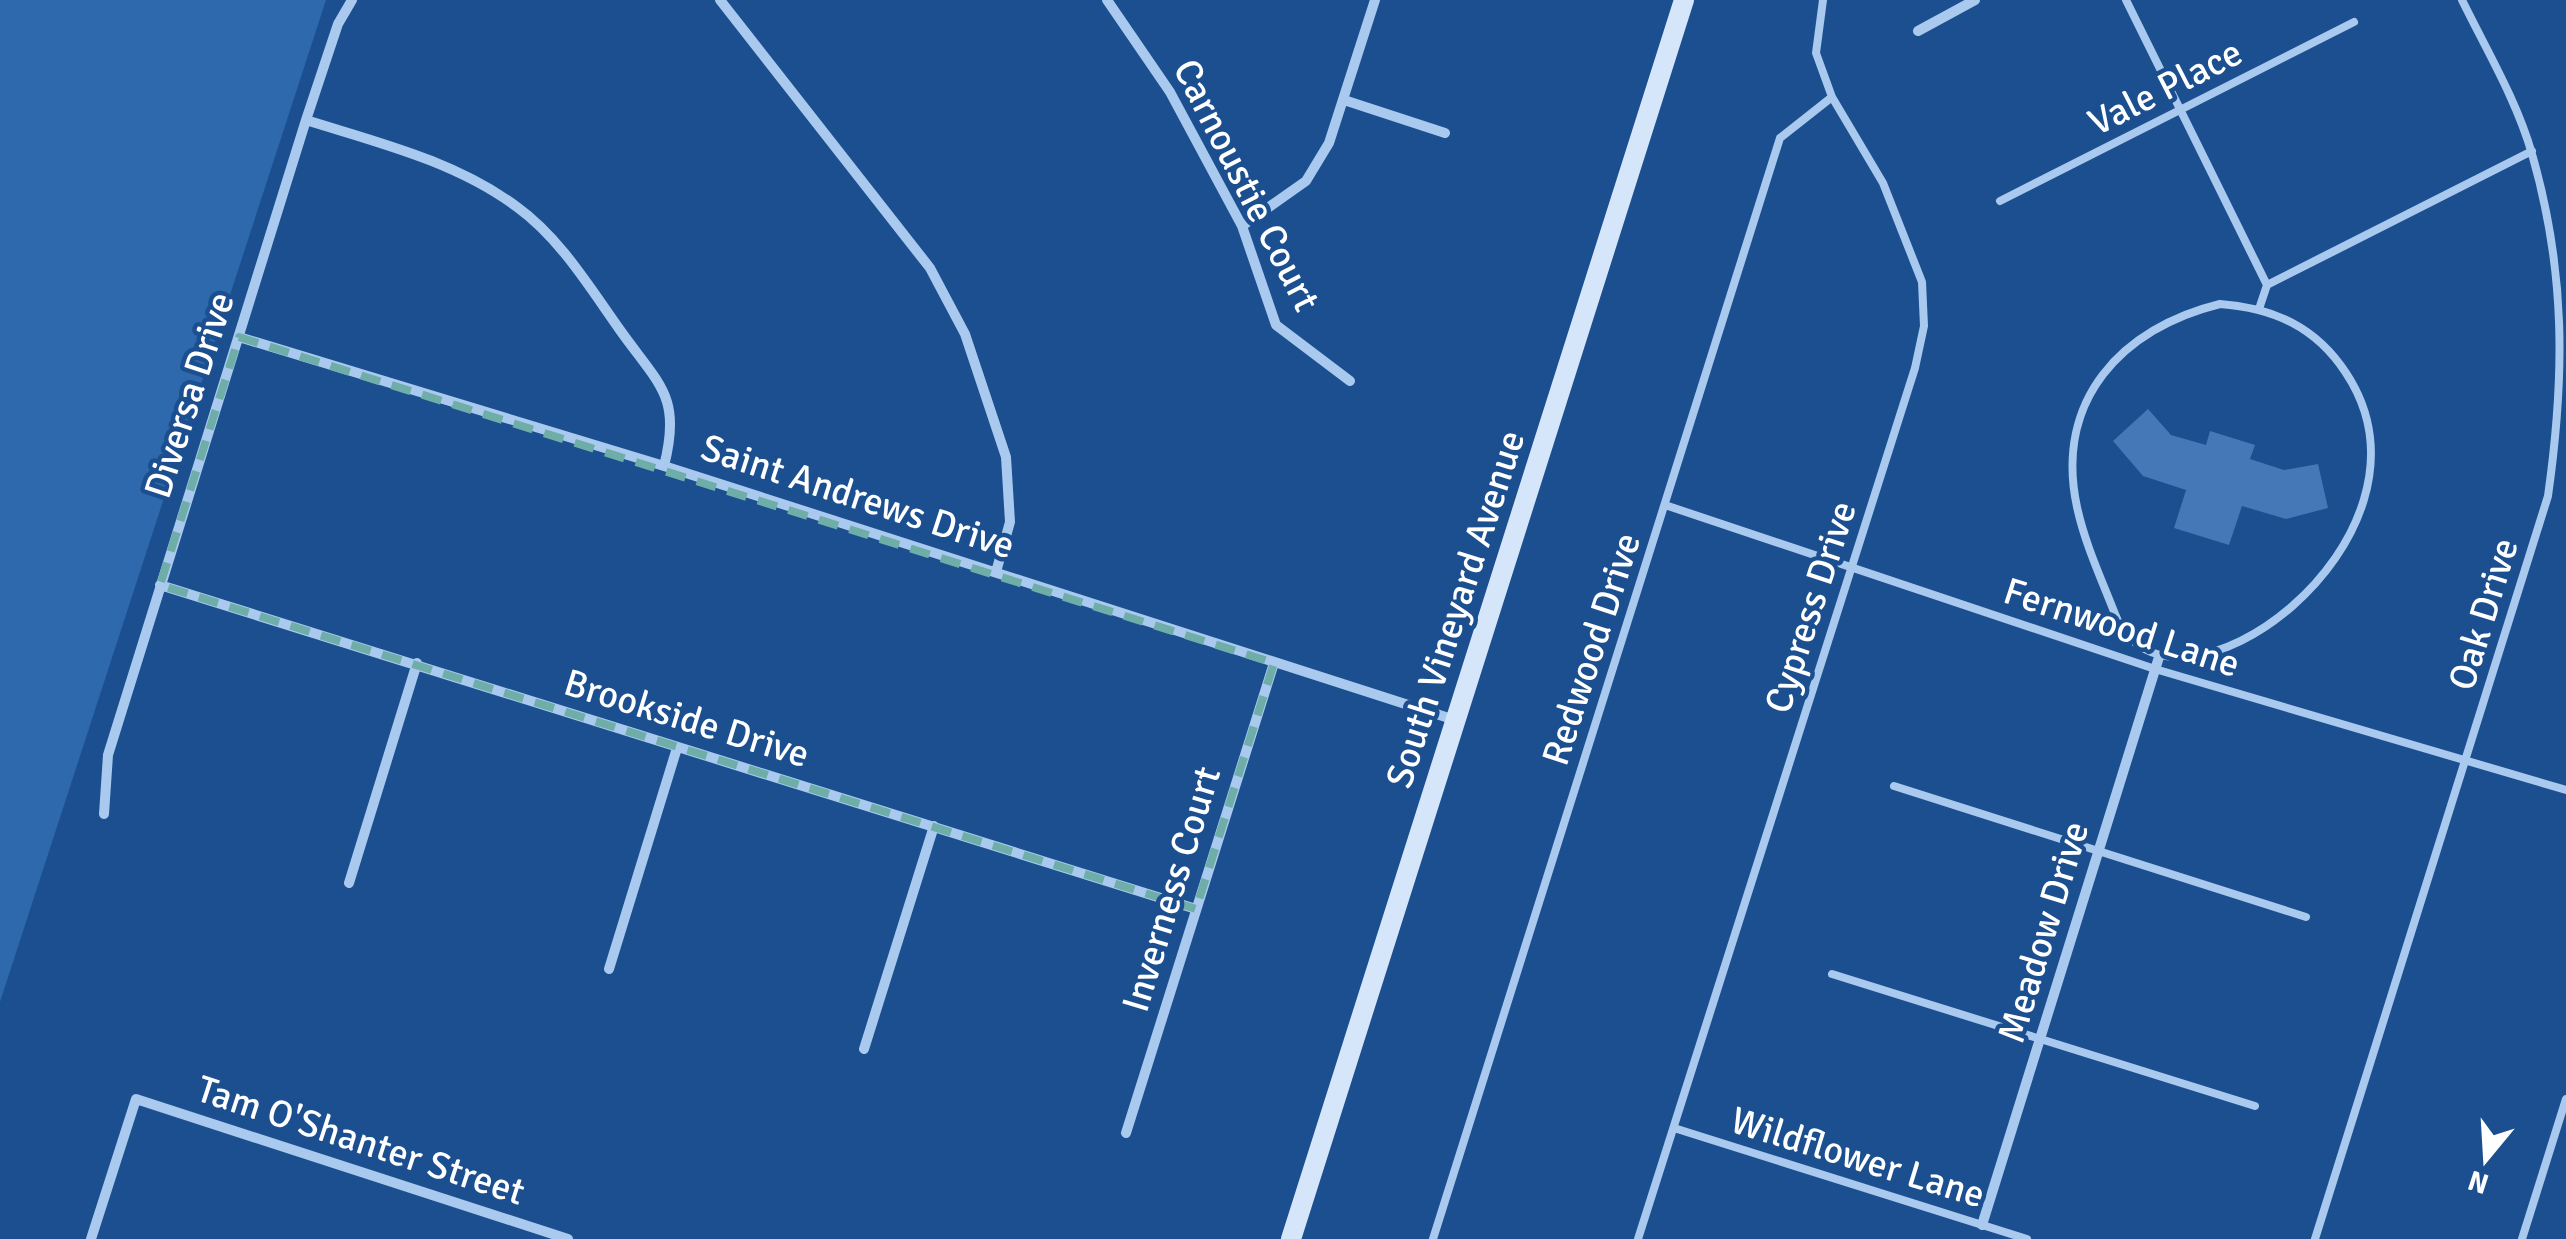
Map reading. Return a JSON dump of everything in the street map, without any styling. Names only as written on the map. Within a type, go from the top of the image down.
[{"type":"main road","name":"South Vineyard Avenue","points":[[1291,1239],[1684,0]]},
{"type":"street","name":"Diversa Drive","points":[[104,814],[108,755],[306,120],[338,24],[352,0]]},
{"type":"street","points":[[720,0],[930,268],[965,334],[1006,457],[1010,522],[996,572]]},
{"type":"street","name":"Carnoustie Court","points":[[1107,0],[1170,92],[1242,226],[1276,325],[1350,381]]},
{"type":"street","points":[[1242,226],[1306,181],[1328,143],[1375,0]]},
{"type":"street","points":[[1918,30],[1975,0]]},
{"type":"street","points":[[1344,100],[1446,134]]},
{"type":"street","points":[[306,120],[443,164],[519,208],[571,262],[669,399],[674,428],[664,466]]},
{"type":"street","name":"Saint Andrews Drive","points":[[239,337],[664,466],[1456,720]]},
{"type":"street","name":"Brookside Drive","points":[[160,585],[1196,909]]},
{"type":"street","points":[[349,883],[417,663]]},
{"type":"street","name":"Inverness Court","points":[[1126,1133],[1274,663]]},
{"type":"street","name":"Meadow Drive","points":[[1982,1225],[2157,663]]},
{"type":"street","points":[[609,968],[677,748]]},
{"type":"street","points":[[864,1048],[934,826]]},
{"type":"street","name":"Tam O'Shanter Street","points":[[91,1239],[136,1099],[568,1239]]},
{"type":"lane","name":"Cypress Drive","points":[[1638,1239],[1915,368],[1923,312],[1922,282],[1883,183],[1832,97],[1816,53],[1823,0]]},
{"type":"lane","points":[[2126,0],[2267,285],[2259,309]]},
{"type":"lane","name":"Oak Drive","points":[[2315,1239],[2548,496],[2559,419],[2563,342],[2556,263],[2532,151],[2462,0]]},
{"type":"lane","name":"Vale Place","points":[[2000,201],[2354,22]]},
{"type":"lane","name":"Redwood Drive","points":[[1434,1239],[1780,138],[1832,97]]},
{"type":"lane","points":[[2267,285],[2532,151]]},
{"type":"lane","points":[[2220,304],[2259,309],[2309,330],[2334,354],[2354,384],[2372,441],[2362,506],[2352,536],[2316,586],[2220,652],[2157,663],[2120,626],[2090,557],[2074,477],[2080,419],[2104,371],[2148,330],[2220,304]]},
{"type":"lane","name":"Fernwood Lane","points":[[1666,505],[1851,567],[2566,790]]},
{"type":"lane","points":[[1894,786],[2306,917]]},
{"type":"lane","points":[[1832,974],[2255,1106]]},
{"type":"lane","points":[[2522,1239],[2566,1100]]},
{"type":"lane","name":"Wildflower Lane","points":[[1674,1128],[2027,1239]]},
{"type":"highlighted area","points":[[239,337],[1274,663],[1196,909],[160,585]]},
{"type":"shaded area","points":[[0,0],[326,0],[0,1002]]},
{"type":"building","points":[[2148,409],[2171,435],[2206,445],[2210,431],[2255,445],[2250,459],[2284,470],[2318,464],[2328,508],[2286,519],[2242,506],[2229,545],[2174,528],[2186,490],[2143,476],[2113,441]]}]
